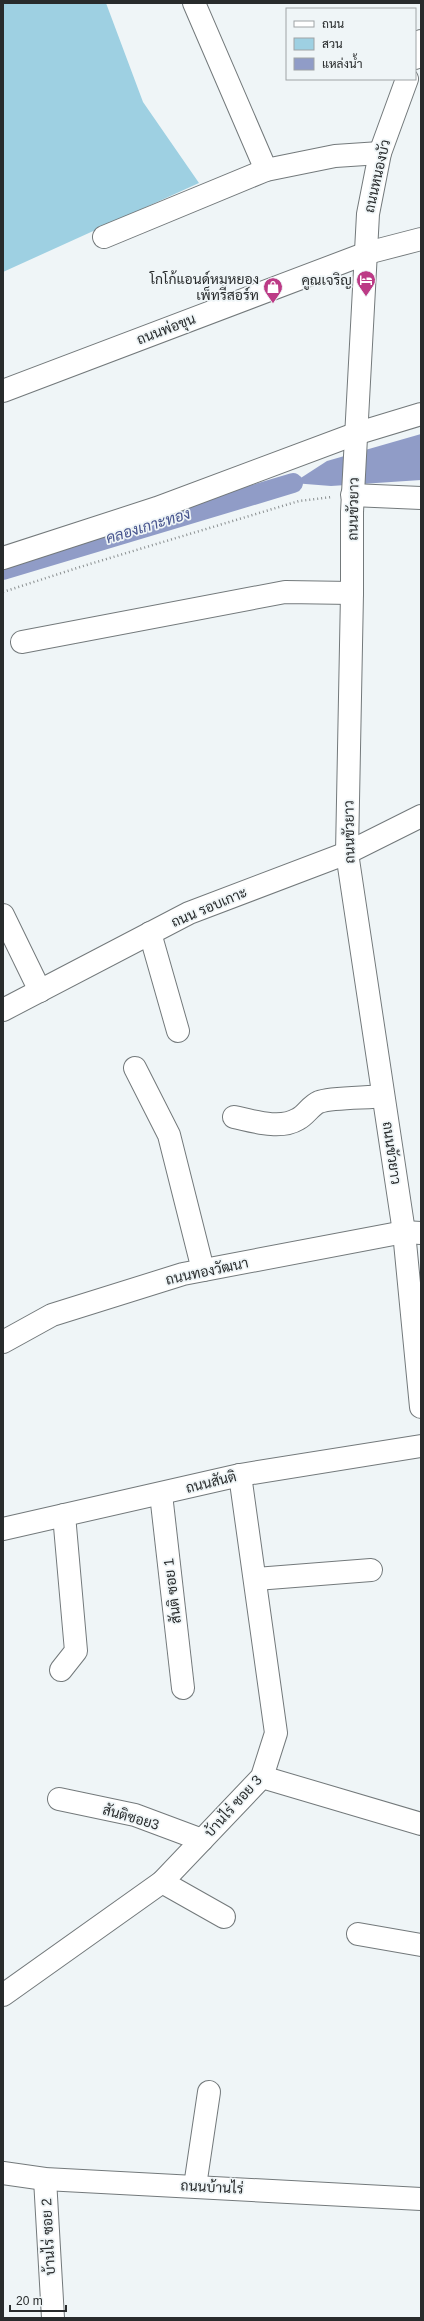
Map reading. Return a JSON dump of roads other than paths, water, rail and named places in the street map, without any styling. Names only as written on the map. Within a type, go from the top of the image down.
[{"type":"street","points":[[194,3],[266,170]]},
{"type":"street","points":[[416,55],[421,41]]},
{"type":"street","name":"ถนนหนองบัว","points":[[367,254],[368,214],[380,153],[407,80]]},
{"type":"street","points":[[104,236],[266,170],[335,156],[380,153]]},
{"type":"street","name":"ถนนพ่อขุน","points":[[3,391],[367,254],[421,239]]},
{"type":"street","name":"ถนนขัวยาว","points":[[367,254],[352,495],[352,593],[347,853],[383,1096],[412,1233],[421,1407]]},
{"type":"street","points":[[3,558],[157,508],[355,434],[421,414]]},
{"type":"street","points":[[352,495],[421,498]]},
{"type":"street","points":[[22,642],[285,592],[352,593]]},
{"type":"street","name":"ถนน รอบเกาะ","points":[[3,1010],[189,913],[347,853],[421,816]]},
{"type":"street","points":[[3,915],[40,991]]},
{"type":"street","points":[[150,933],[178,1030]]},
{"type":"street","points":[[135,1068],[169,1135],[203,1270]]},
{"type":"street","points":[[234,1117],[269,1124],[289,1122],[298,1119],[308,1108],[320,1101],[383,1096]]},
{"type":"street","name":"ถนนทองวัฒนา","points":[[3,1342],[52,1315],[183,1274],[412,1233]]},
{"type":"street","name":"ถนนสันติ","points":[[3,1530],[161,1494],[240,1474],[421,1446]]},
{"type":"street","name":"บ้านไร่ ซอย 3","points":[[3,1995],[162,1882],[262,1777],[276,1733],[256,1579],[240,1474]]},
{"type":"street","name":"สันติ ซอย 1","points":[[161,1494],[183,1688]]},
{"type":"street","points":[[61,1670],[76,1651],[64,1515]]},
{"type":"street","points":[[256,1579],[371,1570]]},
{"type":"street","points":[[262,1777],[421,1824]]},
{"type":"street","name":"สันติซอย3","points":[[59,1799],[135,1815],[202,1840]]},
{"type":"street","points":[[162,1882],[224,1916]]},
{"type":"street","points":[[358,1934],[421,1945]]},
{"type":"street","points":[[195,2186],[209,2092]]},
{"type":"street","name":"ถนนบ้านไร่","points":[[3,2173],[45,2179],[421,2199]]},
{"type":"street","name":"บ้านไร่ ซอย 2","points":[[45,2179],[53,2318]]},
{"type":"water","points":[[421,434],[421,480],[331,486],[293,483],[327,461]]},
{"type":"waterway","name":"คลองเกาะทอง","points":[[3,570],[293,483]]},
{"type":"place","name":"คูณเจริญ","points":[[366,297]]},
{"type":"place","name":"โกโก้แอนด์หมูหยอง เพ็ทรีสอร์ท","points":[[273,304]]}]
